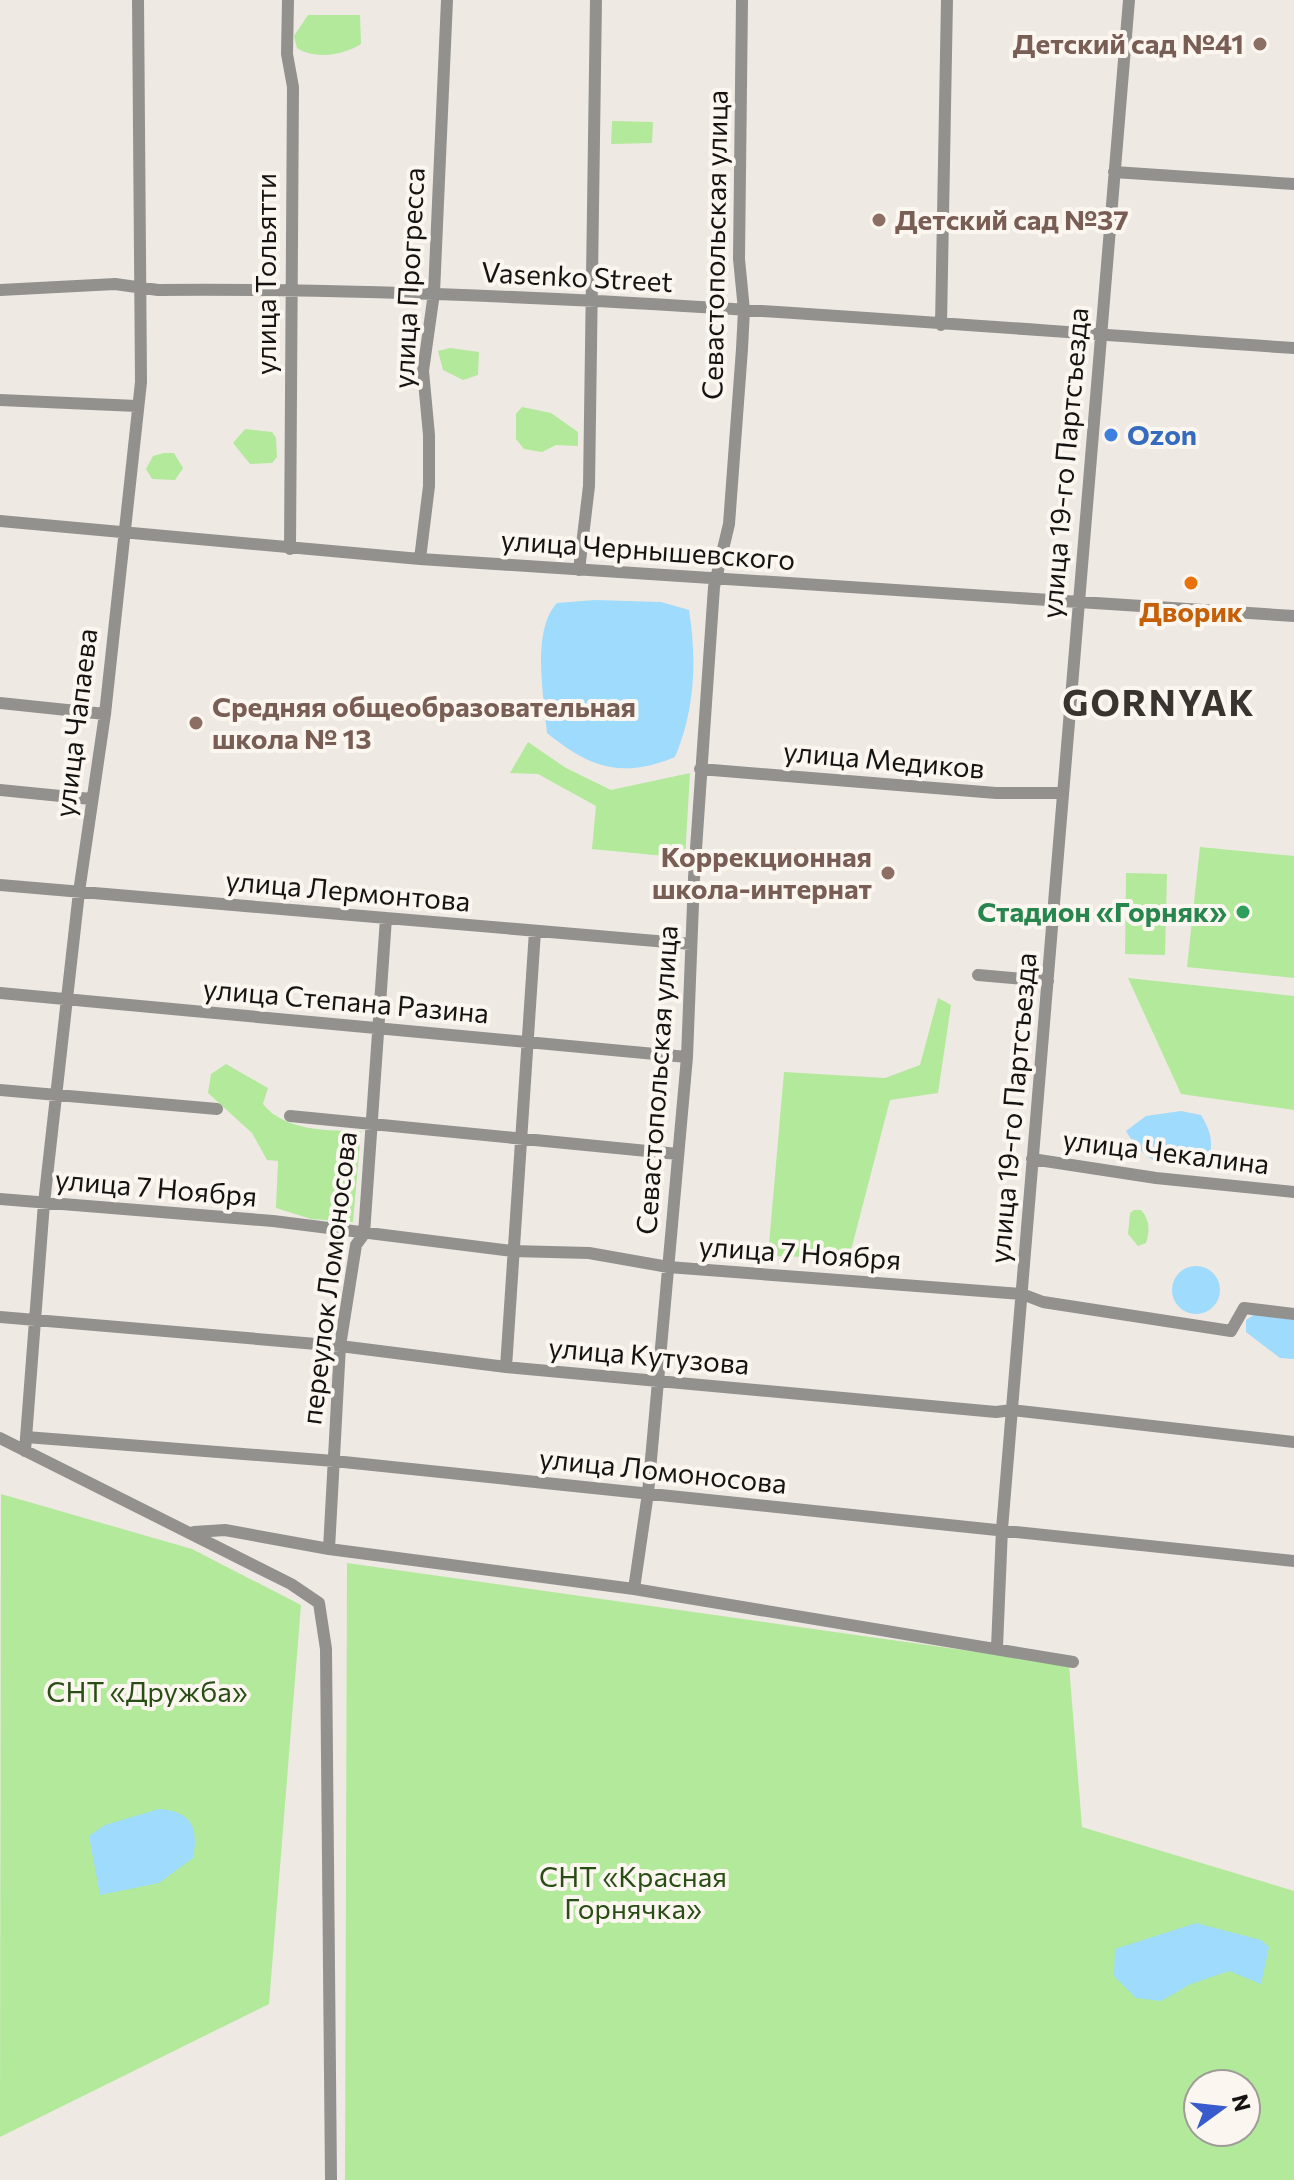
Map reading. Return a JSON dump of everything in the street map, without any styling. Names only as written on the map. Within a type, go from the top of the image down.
[{"type":"street","name":"улица Чапаева","points":[[25,1444],[44,1203],[79,892],[105,714],[112,626],[141,382],[137,289],[138,0]]},
{"type":"street","name":"улица Тольятти","points":[[288,0],[287,54],[293,87],[293,289],[288,415],[292,469],[290,549]]},
{"type":"street","name":"улица Прогресса","points":[[420,559],[429,448],[423,371],[434,293],[447,0]]},
{"type":"street","points":[[579,570],[589,486],[596,0]]},
{"type":"street","name":"Севастопольская улица","points":[[634,1589],[648,1493],[687,1057],[700,769],[715,579],[729,524],[744,310],[739,259],[742,0]]},
{"type":"street","points":[[941,325],[947,0]]},
{"type":"street","name":"улица 19-го Партсъезда","points":[[997,1647],[1002,1529],[1129,0]]},
{"type":"street","points":[[1114,172],[1294,184]]},
{"type":"street","points":[[0,279],[0,290]]},
{"type":"street","name":"Vasenko Street","points":[[0,290],[115,284],[137,289],[434,293],[744,310],[1294,348]]},
{"type":"street","points":[[0,400],[137,406]]},
{"type":"street","name":"улица Чернышевского","points":[[0,521],[420,559],[1294,616]]},
{"type":"street","points":[[0,703],[105,714]]},
{"type":"street","name":"улица Медиков","points":[[700,769],[996,793],[1063,793]]},
{"type":"street","points":[[0,790],[91,799]]},
{"type":"street","name":"улица Лермонтова","points":[[0,885],[691,944]]},
{"type":"street","name":"переулок Ломоносова","points":[[329,1549],[340,1346],[356,1245],[364,1234],[386,918]]},
{"type":"street","points":[[506,1367],[535,931]]},
{"type":"street","points":[[978,975],[1048,981]]},
{"type":"street","name":"улица Степана Разина","points":[[0,993],[687,1057]]},
{"type":"street","points":[[0,1090],[217,1109]]},
{"type":"street","points":[[290,1116],[678,1154]]},
{"type":"street","name":"улица Чекалина","points":[[1032,1159],[1156,1178],[1294,1192]]},
{"type":"street","name":"улица 7 Ноября","points":[[0,1199],[273,1221],[512,1251],[589,1253],[668,1267],[1022,1294],[1043,1302],[1231,1331],[1244,1308],[1294,1314]]},
{"type":"street","name":"улица Кутузова","points":[[0,1317],[340,1346],[506,1367],[996,1412],[1012,1410],[1294,1442]]},
{"type":"street","points":[[0,1438],[25,1444],[291,1584],[319,1603],[323,1614],[331,2180]]},
{"type":"street","name":"улица Ломоносова","points":[[25,1444],[334,1461],[1002,1529],[1078,1541],[1294,1561]]},
{"type":"street","points":[[191,1533],[225,1530],[329,1549],[634,1589],[1073,1662]]},
{"type":"green space","points":[[308,15],[360,15],[361,44],[329,55],[304,52],[297,48],[294,36]]},
{"type":"green space","points":[[612,121],[653,122],[652,143],[611,144]]},
{"type":"green space","points":[[450,348],[479,352],[478,375],[463,380],[443,370],[438,351]]},
{"type":"green space","points":[[522,407],[551,413],[578,432],[578,446],[556,445],[542,452],[524,449],[516,439],[516,414]]},
{"type":"green space","points":[[245,429],[272,432],[276,438],[277,457],[272,463],[250,464],[233,443]]},
{"type":"green space","points":[[174,453],[183,468],[175,480],[152,479],[146,469],[153,456]]},
{"type":"green space","points":[[528,742],[566,768],[611,790],[690,773],[685,858],[592,849],[596,806],[538,774],[510,773]]},
{"type":"green space","name":"Стадион «Горняк»","points":[[1200,847],[1294,856],[1294,978],[1187,967]]},
{"type":"green space","points":[[1126,873],[1167,874],[1165,955],[1125,954]]},
{"type":"green space","points":[[1128,978],[1294,996],[1294,1110],[1181,1094]]},
{"type":"green space","points":[[938,998],[951,1005],[938,1093],[890,1100],[849,1258],[768,1256],[784,1072],[885,1078],[920,1065]]},
{"type":"green space","points":[[226,1064],[268,1088],[263,1104],[283,1120],[308,1128],[361,1131],[353,1222],[311,1219],[276,1208],[278,1161],[267,1160],[252,1133],[208,1093],[211,1074]]},
{"type":"green space","points":[[1141,1210],[1148,1226],[1146,1243],[1138,1246],[1128,1234],[1130,1213]]},
{"type":"green space","name":"СНТ «Дружба»","points":[[1,1494],[192,1549],[301,1605],[269,2004],[0,2137]]},
{"type":"green space","name":"СНТ «Красная Горнячка»","points":[[347,1563],[1069,1665],[1082,1827],[1294,1891],[1294,2180],[345,2180]]},
{"type":"water","points":[[595,600],[661,602],[689,610],[693,647],[692,685],[687,721],[675,757],[639,767],[607,766],[578,755],[547,733],[541,665],[544,630],[549,615],[557,603]]},
{"type":"water","points":[[1181,1111],[1201,1115],[1205,1121],[1211,1145],[1207,1164],[1181,1167],[1160,1163],[1142,1151],[1126,1131],[1146,1116]]},
{"type":"water","points":[[1196,1266],[1213,1273],[1220,1290],[1213,1307],[1196,1314],[1179,1307],[1172,1290],[1179,1273]]},
{"type":"water","points":[[1255,1314],[1294,1320],[1294,1359],[1280,1358],[1246,1332],[1246,1320]]},
{"type":"water","points":[[159,1809],[179,1813],[191,1823],[195,1838],[193,1858],[159,1883],[100,1895],[89,1836],[105,1825]]},
{"type":"water","points":[[1196,1923],[1261,1940],[1269,1947],[1261,1984],[1229,1971],[1191,1984],[1161,2001],[1136,1998],[1114,1976],[1115,1949]]},
{"type":"place","name":"Детский сад №41","points":[[1260,44]]},
{"type":"place","name":"Детский сад №37","points":[[879,220]]},
{"type":"place","name":"Ozon","points":[[1111,435]]},
{"type":"place","name":"Дворик","points":[[1191,583]]},
{"type":"place","name":"Средняя общеобразовательная школа № 13","points":[[196,723]]},
{"type":"place","name":"Коррекционная школа-интернат","points":[[888,873]]},
{"type":"place","name":"Стадион «Горняк»","points":[[1243,912]]},
{"type":"district","name":"GORNYAK","points":[[1159,703]]}]
